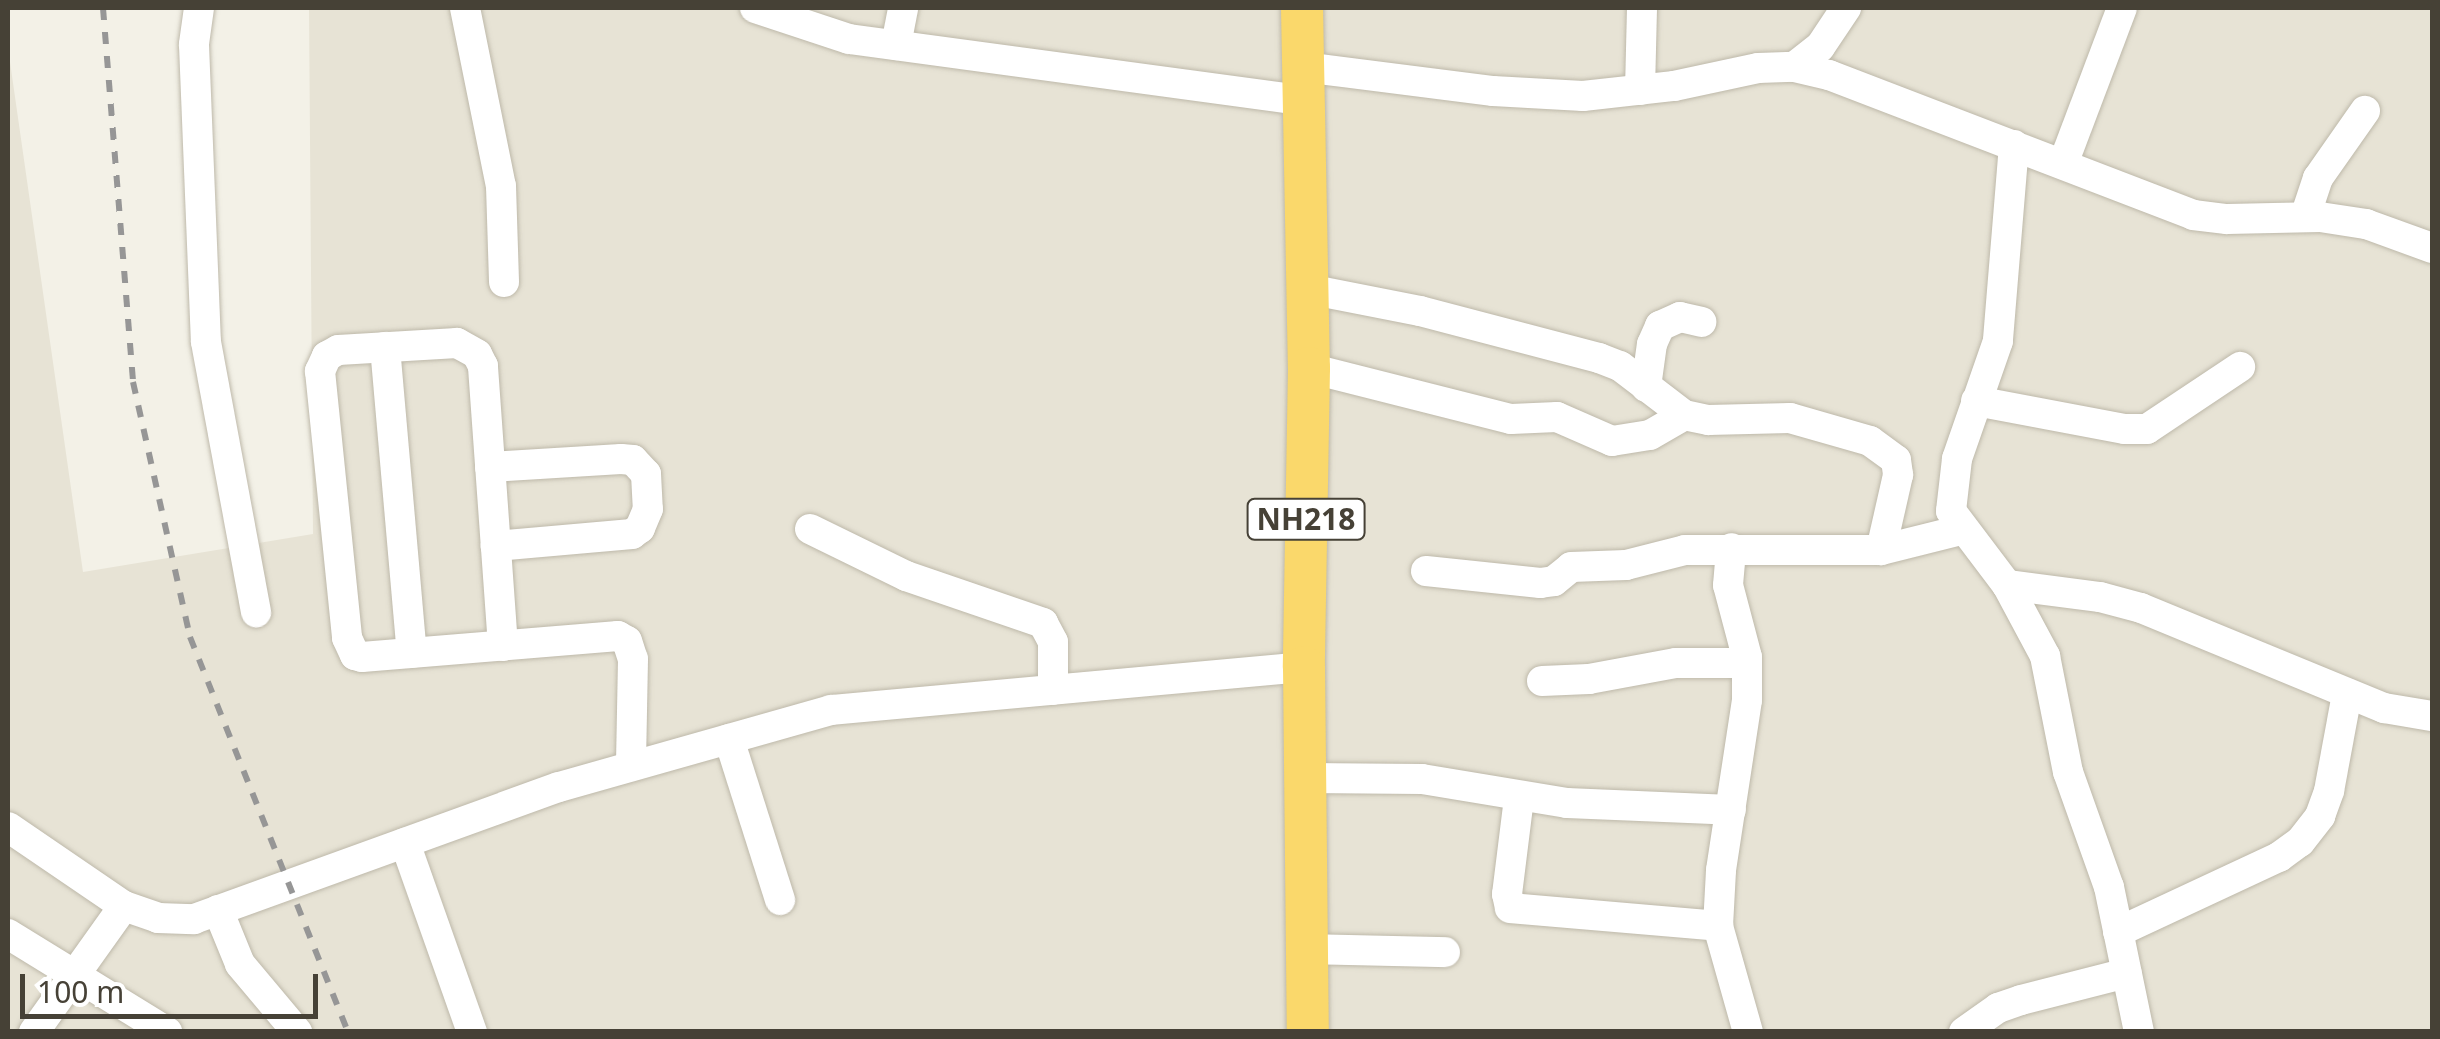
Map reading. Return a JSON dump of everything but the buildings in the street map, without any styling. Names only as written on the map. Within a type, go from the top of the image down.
[{"type":"highway","name":"NH218","points":[[1302,8],[1309,368],[1304,667],[1308,1032]]},
{"type":"street","points":[[199,8],[194,45],[206,342],[256,612]]},
{"type":"street","points":[[465,8],[501,186],[504,282]]},
{"type":"street","points":[[755,8],[849,39],[1303,83],[1583,96],[1640,90],[1758,68],[1794,67],[1828,75],[2193,215],[2366,224],[2432,248]]},
{"type":"street","points":[[896,45],[903,8]]},
{"type":"street","points":[[1640,90],[1642,8]]},
{"type":"street","points":[[1794,67],[1820,47],[1846,8]]},
{"type":"street","points":[[2063,164],[2122,8]]},
{"type":"street","points":[[2305,218],[2318,178],[2365,111]]},
{"type":"street","points":[[2014,144],[1998,340],[1957,459],[1951,512],[1961,530],[2007,585],[2044,656],[2068,772],[2109,887],[2139,1032]]},
{"type":"street","points":[[1308,289],[1420,310],[1600,358],[1620,366],[1684,415],[1708,420],[1790,418],[1886,448],[1896,460],[1898,475],[1881,550]]},
{"type":"street","points":[[1646,388],[1652,344],[1660,326],[1680,317],[1701,322]]},
{"type":"street","points":[[503,646],[483,366],[477,354],[457,343],[338,350],[327,356],[320,371],[350,648],[362,657],[503,646],[618,636],[627,641],[633,659],[631,766]]},
{"type":"street","points":[[385,347],[412,653]]},
{"type":"street","points":[[1976,401],[2147,429],[2240,367]]},
{"type":"street","points":[[1309,368],[1511,419],[1546,415],[1612,441],[1650,435],[1684,415]]},
{"type":"street","points":[[490,467],[621,459],[634,460],[646,474],[648,510],[640,528],[632,534],[496,546]]},
{"type":"street","points":[[810,529],[906,576],[1043,623],[1053,642],[1052,690]]},
{"type":"street","points":[[1426,572],[1540,583],[1584,565],[1626,565],[1685,550],[1881,550],[1961,530]]},
{"type":"street","points":[[1731,548],[1728,585],[1747,663],[1744,736],[1719,884],[1718,926],[1748,1032]]},
{"type":"street","points":[[2007,585],[2100,597],[2140,608],[2384,708],[2432,716]]},
{"type":"street","points":[[1542,682],[1589,679],[1676,663],[1747,663]]},
{"type":"street","points":[[8,827],[124,906],[175,920],[218,910],[558,787],[831,710],[1304,667]]},
{"type":"street","points":[[2118,932],[2279,857],[2300,842],[2320,816],[2329,791],[2347,694]]},
{"type":"street","points":[[728,739],[780,900]]},
{"type":"street","points":[[1306,778],[1422,778],[1520,798],[1731,810]]},
{"type":"street","points":[[1520,798],[1507,894],[1510,908],[1718,926]]},
{"type":"street","points":[[405,843],[472,1032]]},
{"type":"street","points":[[34,1032],[124,906]]},
{"type":"street","points":[[218,910],[240,964],[297,1032]]},
{"type":"street","points":[[8,934],[167,1032]]},
{"type":"street","points":[[1308,950],[1445,952]]},
{"type":"street","points":[[1964,1032],[1998,1008],[2127,973]]},
{"type":"shaded area","points":[[309,8],[2432,8],[2432,1031],[8,1031],[8,48],[83,572],[313,534]]},
{"type":"railway","points":[[103,8],[133,382],[190,637],[348,1032]]}]
